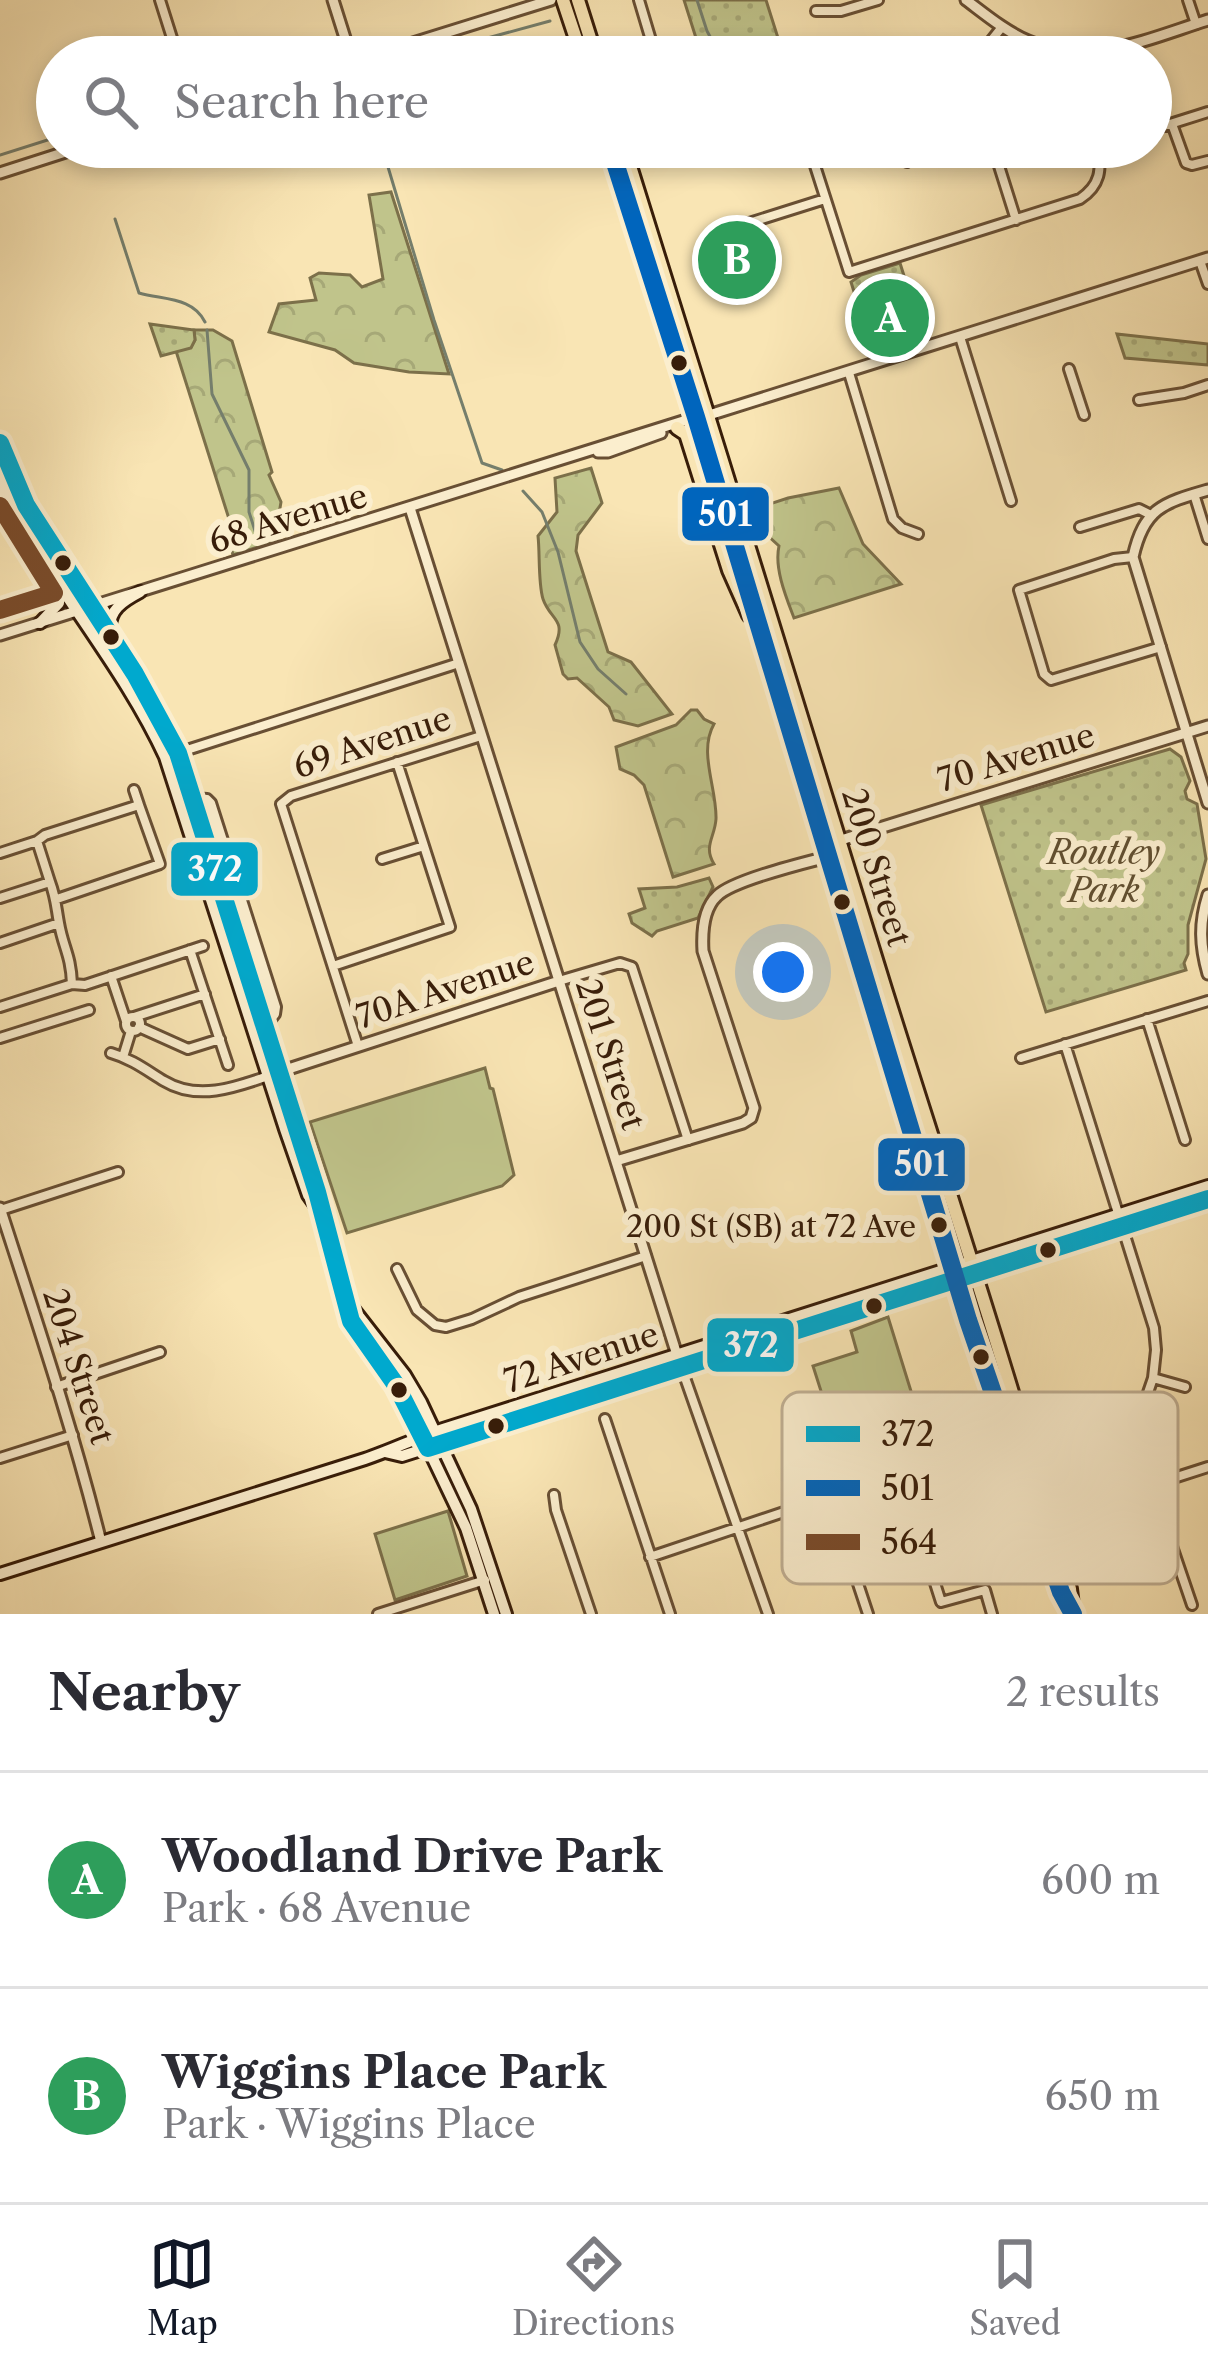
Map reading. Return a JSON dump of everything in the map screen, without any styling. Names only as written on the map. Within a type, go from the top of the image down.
[{"type":"main road","points":[[563,0],[575,36]]},
{"type":"main road","points":[[578,0],[589,36]]},
{"type":"main road","name":"200 Street","points":[[617,168],[841,840],[1013,1392]]},
{"type":"main road","name":"200 Street","points":[[630,168],[764,648],[991,1392]]},
{"type":"main road","points":[[677,428],[686,434],[729,570],[764,648]]},
{"type":"main road","points":[[0,443],[33,518],[194,798],[265,1027],[273,1074]]},
{"type":"main road","points":[[0,481],[57,580],[116,645],[161,717],[273,1074],[317,1192],[351,1321],[431,1440],[506,1614]]},
{"type":"main road","points":[[40,623],[59,603],[57,580]]},
{"type":"main road","points":[[116,645],[111,616],[140,592]]},
{"type":"main road","points":[[815,817],[826,832],[841,840]]},
{"type":"main road","name":"72 Avenue","points":[[0,1574],[398,1444],[431,1440],[1120,1220],[1208,1186]]},
{"type":"main road","name":"72 Avenue","points":[[1120,1220],[1208,1199]]},
{"type":"main road","points":[[489,1578],[494,1614]]},
{"type":"street","points":[[160,0],[171,36]]},
{"type":"street","points":[[333,0],[344,36]]},
{"type":"street","points":[[435,36],[550,0]]},
{"type":"street","points":[[639,0],[650,36]]},
{"type":"street","points":[[816,10],[841,11],[878,0]]},
{"type":"street","points":[[966,0],[1020,36]]},
{"type":"street","points":[[1154,36],[1202,22],[1188,0]]},
{"type":"street","points":[[995,36],[1002,27]]},
{"type":"street","points":[[1208,112],[1172,124],[1186,163],[1208,161]]},
{"type":"street","points":[[0,172],[36,161]]},
{"type":"street","points":[[815,168],[849,272],[1086,196],[1099,178],[1099,168]]},
{"type":"street","points":[[1000,168],[1016,220]]},
{"type":"street","points":[[744,225],[758,270],[754,281],[741,287],[727,280],[716,244],[723,232],[744,225],[825,199]]},
{"type":"street","points":[[1204,260],[1208,284]]},
{"type":"street","name":"68 Avenue","points":[[0,635],[1204,260]]},
{"type":"street","points":[[960,337],[1011,501]]},
{"type":"street","points":[[1069,369],[1084,415]]},
{"type":"street","points":[[849,373],[893,519],[918,534]]},
{"type":"street","points":[[1139,400],[1208,385]]},
{"type":"street","name":"68 Avenue","points":[[592,451],[608,452],[677,428]]},
{"type":"street","points":[[1208,490],[1150,514],[1139,532],[1133,557],[1208,803]]},
{"type":"street","points":[[1194,494],[1208,538]]},
{"type":"street","name":"201 Street","points":[[410,508],[679,1360],[768,1614]]},
{"type":"street","points":[[1080,527],[1139,509],[1150,514]]},
{"type":"street","points":[[1133,557],[1019,590],[1046,678],[1161,646]]},
{"type":"street","points":[[171,754],[459,662]]},
{"type":"street","name":"70 Avenue","points":[[841,840],[1208,726]]},
{"type":"street","name":"69 Avenue","points":[[334,966],[281,804],[291,796],[482,736]]},
{"type":"street","points":[[358,1046],[334,966],[449,927],[397,762]]},
{"type":"street","points":[[56,898],[160,865],[134,790]]},
{"type":"street","points":[[0,853],[139,805]]},
{"type":"street","points":[[37,841],[56,898],[72,984]]},
{"type":"street","points":[[382,859],[424,846]]},
{"type":"street","points":[[616,1161],[752,1118],[754,1108],[703,951],[707,915],[716,897],[734,885],[827,857]]},
{"type":"street","points":[[0,898],[50,882]]},
{"type":"street","points":[[1208,896],[1201,926],[1208,974]]},
{"type":"street","points":[[0,943],[59,923]]},
{"type":"street","points":[[0,1007],[203,946]]},
{"type":"street","points":[[190,950],[228,1065]]},
{"type":"street","name":"70A Avenue","points":[[273,1074],[614,964],[629,964],[688,1140]]},
{"type":"street","points":[[111,976],[133,1024],[188,1049],[220,1039]]},
{"type":"street","points":[[122,1057],[133,1024],[205,994]]},
{"type":"street","points":[[1021,1058],[1208,1001]]},
{"type":"street","points":[[0,1038],[88,1010]]},
{"type":"street","points":[[1147,1019],[1185,1140]]},
{"type":"street","points":[[1065,1044],[1154,1328],[1156,1350],[1149,1392]]},
{"type":"street","points":[[112,1053],[166,1082],[197,1091],[226,1089],[273,1074]]},
{"type":"street","points":[[0,1209],[118,1172]]},
{"type":"street","name":"204 Street","points":[[0,1209],[74,1435],[101,1542]]},
{"type":"street","points":[[398,1269],[417,1310],[446,1327],[519,1297],[646,1256]]},
{"type":"street","points":[[56,1387],[160,1352]]},
{"type":"street","points":[[1153,1378],[1185,1388]]},
{"type":"street","points":[[605,1419],[670,1614]]},
{"type":"street","points":[[0,1458],[74,1435]]},
{"type":"street","points":[[1178,1477],[1208,1467]]},
{"type":"street","points":[[554,1495],[590,1614]]},
{"type":"street","points":[[650,1557],[782,1512]]},
{"type":"street","points":[[1178,1563],[1192,1605]]},
{"type":"street","points":[[378,1614],[489,1578]]},
{"type":"street","points":[[858,1584],[868,1614]]},
{"type":"street","points":[[935,1584],[941,1602],[985,1589],[992,1614]]},
{"type":"green space","points":[[684,0],[766,0],[777,36],[695,36]]},
{"type":"green space","points":[[391,192],[449,374],[354,363],[335,350],[269,332],[279,304],[316,300],[310,278],[319,273],[350,275],[362,287],[383,279],[369,195]]},
{"type":"green space","points":[[734,233],[750,256],[746,282],[737,282],[724,262],[724,238]]},
{"type":"green space","points":[[900,263],[924,340],[874,356],[851,282]]},
{"type":"green space","points":[[150,324],[194,330],[195,340],[191,348],[161,356]]},
{"type":"green space","points":[[194,330],[213,330],[232,341],[272,472],[269,475],[281,502],[282,533],[277,541],[233,555],[227,533],[230,522],[176,351],[191,347]]},
{"type":"green space","points":[[1117,334],[1208,344],[1208,365],[1125,358]]},
{"type":"green space","points":[[591,468],[602,503],[578,535],[576,551],[608,652],[631,662],[672,714],[638,726],[614,720],[609,707],[577,678],[563,674],[555,645],[558,625],[541,592],[538,536],[557,512],[555,478]]},
{"type":"green space","points":[[839,488],[863,544],[901,584],[794,618],[779,573],[779,546],[767,535],[753,535],[745,512]]},
{"type":"green space","points":[[691,710],[714,724],[708,746],[716,807],[710,847],[714,864],[673,877],[644,785],[620,769],[616,747],[676,725]]},
{"type":"green space","name":"Routley Park","points":[[1170,749],[1181,757],[1190,781],[1185,791],[1187,799],[1197,804],[1206,859],[1188,925],[1186,970],[1046,1012],[981,805]]},
{"type":"green space","points":[[200,803],[205,804],[270,1009],[266,1010]]},
{"type":"green space","points":[[709,878],[713,887],[698,918],[652,936],[632,923],[629,914],[645,908],[639,889],[677,887]]},
{"type":"green space","points":[[485,1068],[514,1175],[502,1186],[347,1233],[310,1122]]},
{"type":"green space","points":[[888,1317],[911,1392],[821,1392],[813,1366],[857,1352],[851,1331]]},
{"type":"green space","points":[[448,1511],[467,1576],[395,1600],[375,1534]]},
{"type":"waterway","points":[[697,0],[710,36]]},
{"type":"waterway","points":[[495,36],[550,21]]},
{"type":"waterway","points":[[0,155],[36,144]]},
{"type":"waterway","points":[[388,168],[482,463],[502,470]]},
{"type":"waterway","points":[[115,219],[139,293],[185,304],[205,322]]},
{"type":"waterway","points":[[207,330],[212,394],[249,470],[249,512],[258,540]]},
{"type":"waterway","points":[[523,491],[542,512],[558,552],[580,642],[598,669],[626,694]]},
{"type":"transit line","name":"501","points":[[617,168],[993,1392]]},
{"type":"transit line","name":"372","points":[[0,443],[26,505],[135,674],[178,753],[317,1192],[351,1321],[396,1385],[428,1448],[1208,1199]]},
{"type":"transit line","name":"564","points":[[0,506],[54,593],[0,610]]},
{"type":"transit line","name":"501","points":[[1058,1584],[1073,1614]]},
{"type":"place","name":"Wiggins Place Park","points":[[737,260]]},
{"type":"place","name":"Woodland Drive Park","points":[[890,318]]},
{"type":"place","name":"200 St (SB) at 72 Ave","points":[[939,1225]]}]
